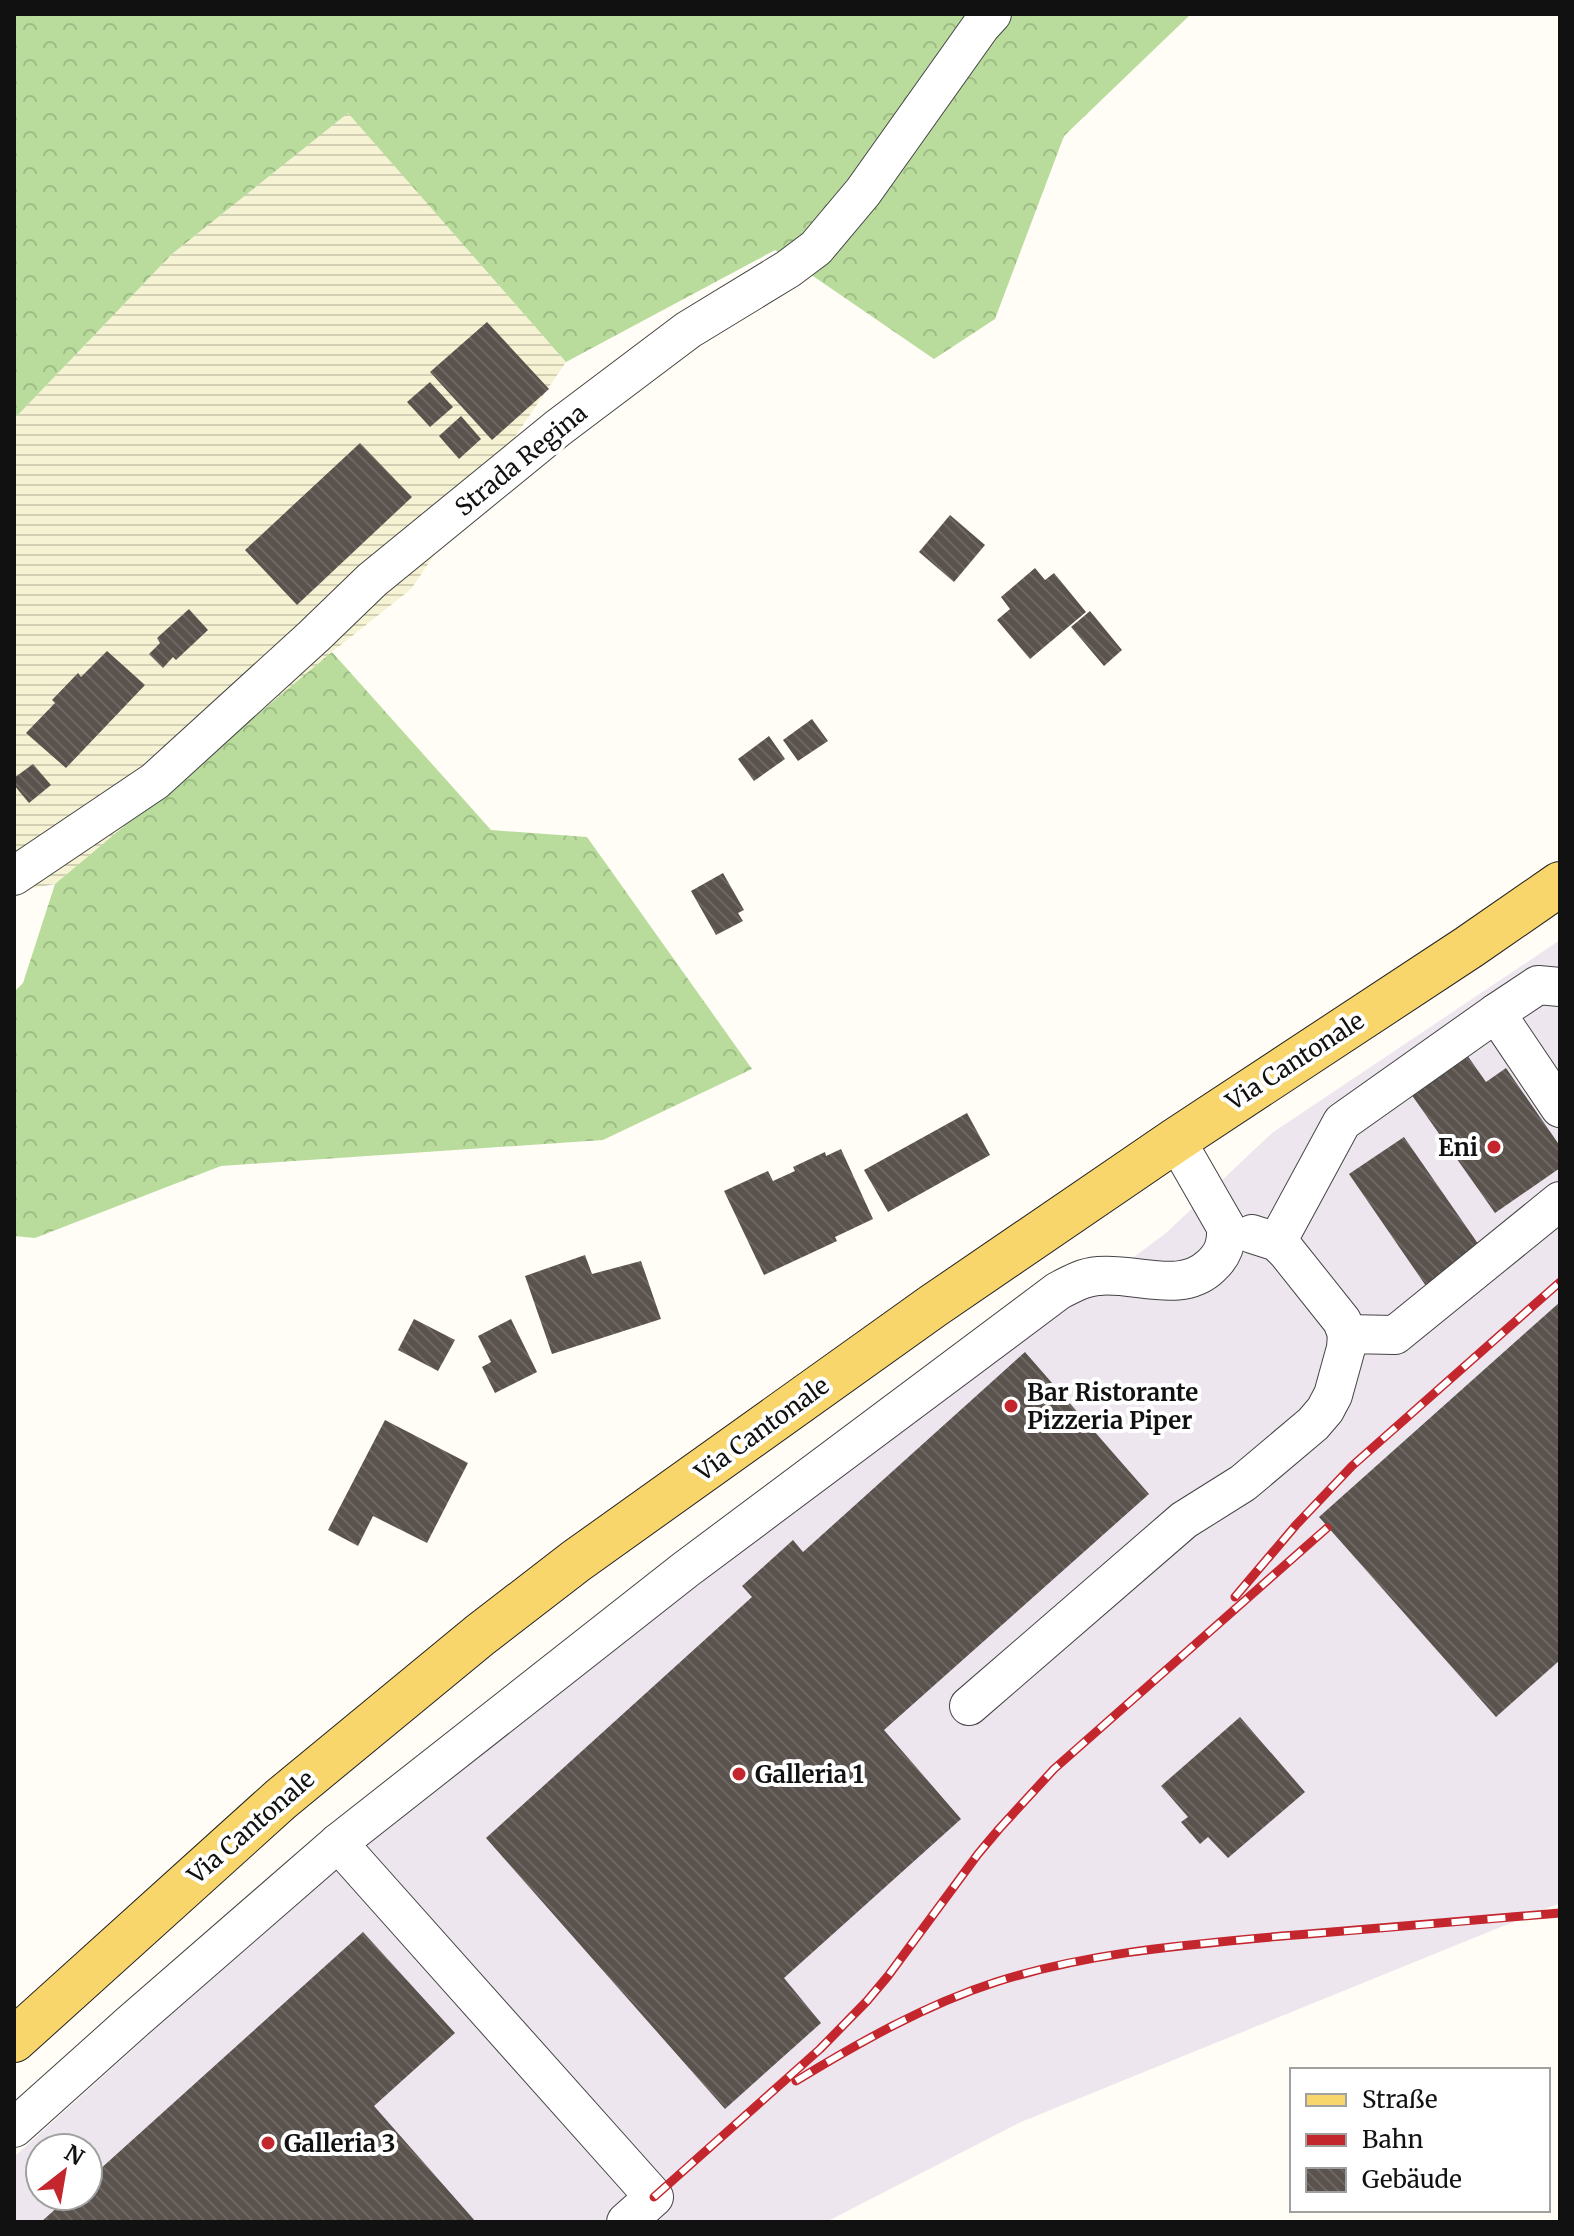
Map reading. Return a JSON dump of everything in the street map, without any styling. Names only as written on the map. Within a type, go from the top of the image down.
[{"type":"main road","name":"Via Cantonale","points":[[14,2040],[281,1799],[530,1596],[920,1315],[1560,884]]},
{"type":"street","name":"Strada Regina","points":[[14,876],[155,781],[372,580],[558,428],[688,330],[788,269],[816,248],[863,192],[992,14]]},
{"type":"street","points":[[1277,1242],[1342,1122],[1538,985],[1560,987]]},
{"type":"street","points":[[1496,1013],[1560,1108]]},
{"type":"street","points":[[14,2128],[338,1843],[685,1570],[1058,1291],[1095,1276],[1183,1281],[1196,1278],[1215,1262],[1222,1253],[1226,1227],[1176,1140]]},
{"type":"street","points":[[1347,1334],[1395,1335],[1560,1201]]},
{"type":"street","points":[[969,1706],[1184,1520],[1243,1483],[1313,1424],[1325,1410],[1333,1395],[1346,1348],[1347,1334],[1342,1321],[1277,1242],[1226,1227]]},
{"type":"street","points":[[338,1843],[654,2197],[626,2222]]},
{"type":"shaded area","points":[[348,112],[566,362],[411,589],[55,884],[14,892],[14,419],[172,254]]},
{"type":"shaded area","points":[[1560,940],[1560,1903],[1021,2122],[826,2222],[14,2222],[14,2157],[24,2148],[24,2212],[104,2212],[104,2132],[42,2132],[294,1903],[694,1585],[1166,1233],[1272,1133]]},
{"type":"green space","points":[[14,14],[1191,14],[1064,136],[995,319],[934,359],[775,250],[566,362],[348,113],[172,254],[14,419]]},
{"type":"green space","points":[[332,652],[491,830],[587,837],[752,1069],[603,1140],[221,1166],[35,1238],[14,1236],[14,992],[23,983],[55,884]]},
{"type":"building","points":[[487,322],[549,389],[492,440],[430,372]]},
{"type":"building","points":[[430,382],[453,407],[430,427],[407,402]]},
{"type":"building","points":[[461,416],[481,439],[459,459],[439,436]]},
{"type":"building","points":[[360,443],[412,497],[297,605],[245,550]]},
{"type":"building","points":[[950,515],[985,545],[954,582],[919,552]]},
{"type":"building","points":[[1035,568],[1045,580],[1054,573],[1086,612],[1030,659],[997,620],[1010,609],[1001,597]]},
{"type":"building","points":[[189,609],[208,630],[163,668],[149,654],[160,643],[157,638]]},
{"type":"building","points":[[1090,611],[1122,650],[1104,666],[1071,627]]},
{"type":"building","points":[[107,651],[145,685],[66,768],[26,733],[78,673],[81,677]]},
{"type":"building","points":[[812,719],[828,741],[798,761],[783,740]]},
{"type":"building","points":[[769,736],[785,759],[754,781],[738,759]]},
{"type":"building","points":[[33,764],[51,785],[29,803],[14,785],[14,778]]},
{"type":"building","points":[[723,873],[744,910],[738,913],[743,921],[716,935],[691,891]]},
{"type":"building","points":[[1467,1055],[1486,1082],[1506,1068],[1560,1146],[1560,1168],[1495,1213],[1411,1094]]},
{"type":"building","points":[[967,1113],[990,1155],[888,1212],[864,1170]]},
{"type":"building","points":[[1404,1137],[1481,1248],[1426,1286],[1349,1174]]},
{"type":"building","points":[[841,1149],[873,1219],[835,1237],[837,1241],[764,1275],[724,1191],[768,1171],[773,1181],[795,1171],[793,1167],[825,1152],[826,1156]]},
{"type":"building","points":[[585,1255],[592,1274],[641,1261],[661,1319],[552,1354],[525,1276]]},
{"type":"building","points":[[1560,1302],[1560,1660],[1496,1717],[1319,1517]]},
{"type":"building","points":[[414,1319],[455,1340],[438,1371],[398,1350]]},
{"type":"building","points":[[511,1319],[537,1372],[495,1393],[482,1367],[491,1362],[478,1336]]},
{"type":"building","name":"Galleria 1","points":[[1025,1352],[1149,1494],[884,1730],[961,1819],[784,1978],[821,2023],[725,2109],[486,1838],[752,1597],[742,1586],[793,1540],[803,1552]]},
{"type":"building","points":[[385,1420],[468,1463],[427,1543],[373,1516],[358,1546],[328,1530]]},
{"type":"building","points":[[1240,1717],[1305,1792],[1228,1858],[1208,1837],[1200,1844],[1181,1822],[1188,1817],[1161,1786]]},
{"type":"building","name":"Galleria 3","points":[[363,1932],[455,2033],[374,2106],[476,2222],[41,2222],[52,2212],[104,2212],[104,2166]]},
{"type":"railway","points":[[1235,1597],[1296,1525],[1352,1466],[1560,1282]]},
{"type":"railway","points":[[654,2197],[820,2049],[867,2001],[978,1854],[1054,1769],[1327,1528]]},
{"type":"railway","points":[[796,2081],[918,2013],[996,1982],[1067,1963],[1210,1943],[1560,1913]]},
{"type":"place","name":"Eni","points":[[1494,1147]]},
{"type":"place","name":"Bar Ristorante Pizzeria Piper","points":[[1011,1406]]},
{"type":"place","name":"Galleria 1","points":[[739,1774]]},
{"type":"place","name":"Galleria 3","points":[[268,2143]]}]
